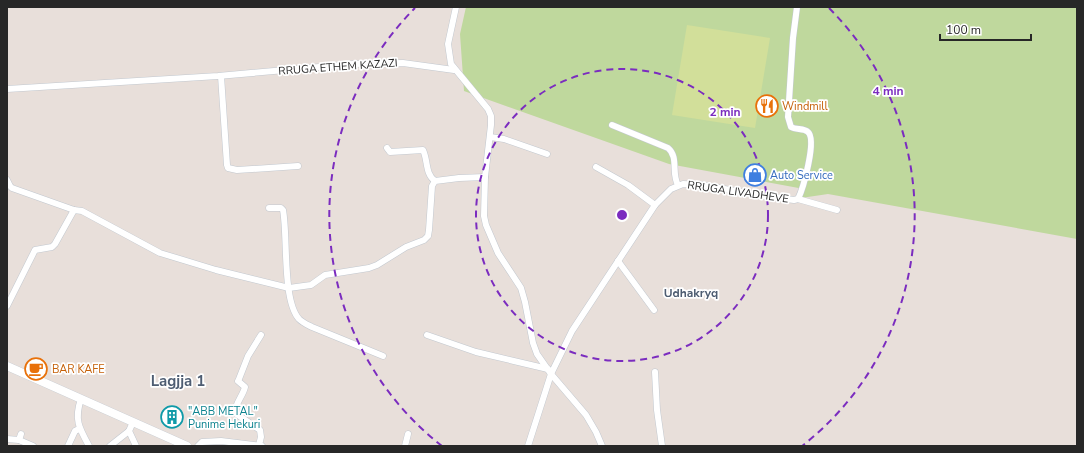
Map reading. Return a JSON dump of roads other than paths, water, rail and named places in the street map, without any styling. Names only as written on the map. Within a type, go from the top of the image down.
[{"type":"main road","points":[[7,366],[187,446]]},
{"type":"street","points":[[456,7],[448,44],[450,64],[488,109],[491,120],[485,177],[484,216],[486,225],[498,253],[521,288],[533,343],[537,354],[549,371],[586,415],[602,446]]},
{"type":"street","name":"RRUGA LIVADHEVE","points":[[797,7],[793,38],[788,117],[791,127],[807,131],[810,134],[811,140],[810,156],[798,199]]},
{"type":"street","name":"RRUGA ETHEM KAZAZI","points":[[7,89],[221,76],[353,64],[403,63],[454,70]]},
{"type":"street","points":[[221,76],[228,168],[237,170],[298,166]]},
{"type":"street","name":"RRUGA LIVADHEVE","points":[[612,125],[668,148],[673,152],[674,178],[678,185]]},
{"type":"street","points":[[490,137],[504,139],[547,154]]},
{"type":"street","points":[[387,148],[390,152],[423,150],[428,174],[435,181]]},
{"type":"street","points":[[596,168],[628,185],[655,205]]},
{"type":"street","points":[[435,181],[485,177]]},
{"type":"street","points":[[7,180],[12,188],[74,210],[82,211],[158,252],[201,266],[289,288],[311,285],[324,275],[369,268],[377,265],[406,247],[424,240],[428,236],[432,186],[435,181]]},
{"type":"street","name":"RRUGA LIVADHEVE","points":[[528,446],[549,371],[572,331],[655,205],[664,195],[678,185],[690,184],[762,196],[794,200],[798,199],[837,210]]},
{"type":"street","points":[[269,208],[281,208],[283,210],[289,295],[298,318],[304,324],[384,356]]},
{"type":"street","points":[[7,306],[35,250],[52,247],[74,210]]},
{"type":"street","points":[[618,261],[654,310]]},
{"type":"street","points":[[198,446],[202,442],[221,441],[261,446],[260,430],[235,413],[235,409],[245,387],[238,381],[248,356],[261,335]]},
{"type":"street","points":[[427,335],[476,352],[549,371]]},
{"type":"street","points":[[655,372],[657,410],[662,446]]},
{"type":"street","points":[[81,399],[77,419],[80,429],[89,446]]},
{"type":"street","points":[[110,446],[129,430],[133,422]]},
{"type":"street","points":[[68,446],[75,431],[80,429]]},
{"type":"street","points":[[129,430],[136,446]]},
{"type":"street","points":[[405,446],[408,434]]},
{"type":"street","points":[[7,439],[20,437],[33,446]]},
{"type":"place","name":"Windmill","points":[[767,106]]},
{"type":"place","name":"Auto Service","points":[[755,175]]},
{"type":"place","name":"BAR KAFE","points":[[36,369]]},
{"type":"place","name":"\"ABB METAL\" Punime Hekuri","points":[[172,417]]},
{"type":"district","name":"Udhakryq","points":[[691,293]]},
{"type":"district","name":"Lagjja 1","points":[[178,381]]}]
